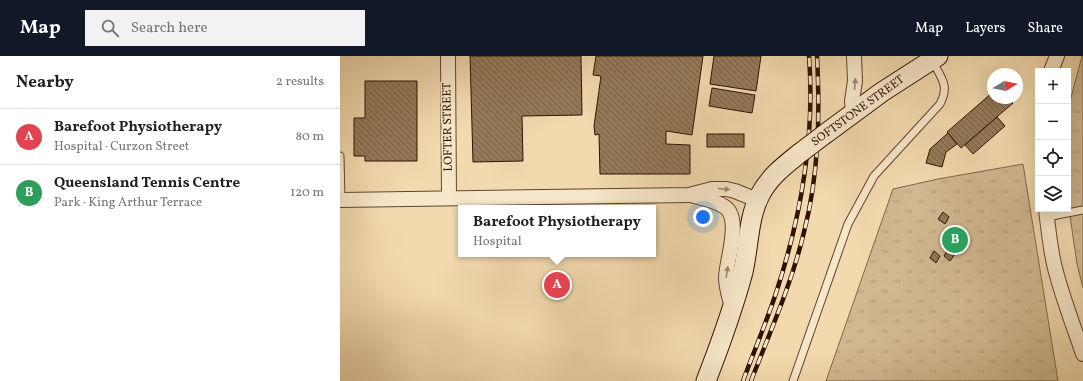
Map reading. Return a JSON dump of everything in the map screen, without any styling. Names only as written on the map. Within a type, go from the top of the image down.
[{"type":"main road","name":"SOFTSTONE STREET","points":[[706,381],[732,310],[743,270],[757,200],[764,188],[772,177],[800,153],[882,92],[935,58]]},
{"type":"street","name":"LOFTER STREET","points":[[448,56],[449,198]]},
{"type":"street","points":[[853,113],[852,101],[855,82],[854,56]]},
{"type":"street","points":[[1052,68],[1057,56]]},
{"type":"street","points":[[341,200],[689,195],[712,189],[726,189],[735,191],[757,200]]},
{"type":"street","points":[[689,195],[720,204],[726,207],[731,216],[731,246],[726,278],[732,310]]},
{"type":"street","points":[[1047,213],[1054,264],[1083,354]]},
{"type":"lane","points":[[793,381],[848,224],[857,206],[874,176],[940,104],[944,96],[944,84],[935,58]]},
{"type":"lane","points":[[340,156],[341,200]]},
{"type":"lane","points":[[1047,213],[1083,210]]},
{"type":"green space","points":[[1083,56],[1083,288],[1077,264],[1069,212],[1071,212],[1071,98]]},
{"type":"green space","points":[[1023,164],[1058,381],[826,381],[893,189],[938,179]]},
{"type":"building","points":[[470,56],[581,56],[582,115],[522,116],[523,161],[473,162]]},
{"type":"building","points":[[596,56],[703,56],[692,135],[666,131],[666,144],[690,145],[690,174],[600,174],[599,134],[595,135],[594,126],[601,76],[593,75]]},
{"type":"building","points":[[714,56],[761,56],[756,91],[710,84]]},
{"type":"building","points":[[365,81],[417,81],[417,161],[365,161],[365,156],[354,156],[354,118],[365,118]]},
{"type":"building","points":[[712,88],[755,95],[752,113],[709,106]]},
{"type":"building","points":[[987,97],[987,104],[1012,104],[961,148],[947,132]]},
{"type":"building","points":[[997,117],[1005,126],[973,154],[965,145]]},
{"type":"building","points":[[948,133],[957,144],[946,152],[942,167],[926,163],[930,149]]},
{"type":"building","points":[[707,134],[744,134],[744,147],[707,147]]},
{"type":"building","points":[[943,212],[949,217],[945,224],[938,219]]},
{"type":"building","points":[[948,249],[955,254],[950,261],[944,256]]},
{"type":"building","points":[[934,251],[940,256],[936,263],[930,258]]},
{"type":"railway","points":[[743,381],[765,325],[786,262],[799,204],[808,145],[810,115],[809,56]]},
{"type":"railway","points":[[751,381],[793,270],[809,210],[813,188],[817,144],[817,56]]},
{"type":"place","name":"Queensland Tennis Centre","points":[[955,240]]},
{"type":"place","name":"Barefoot Physiotherapy","points":[[557,285]]}]
